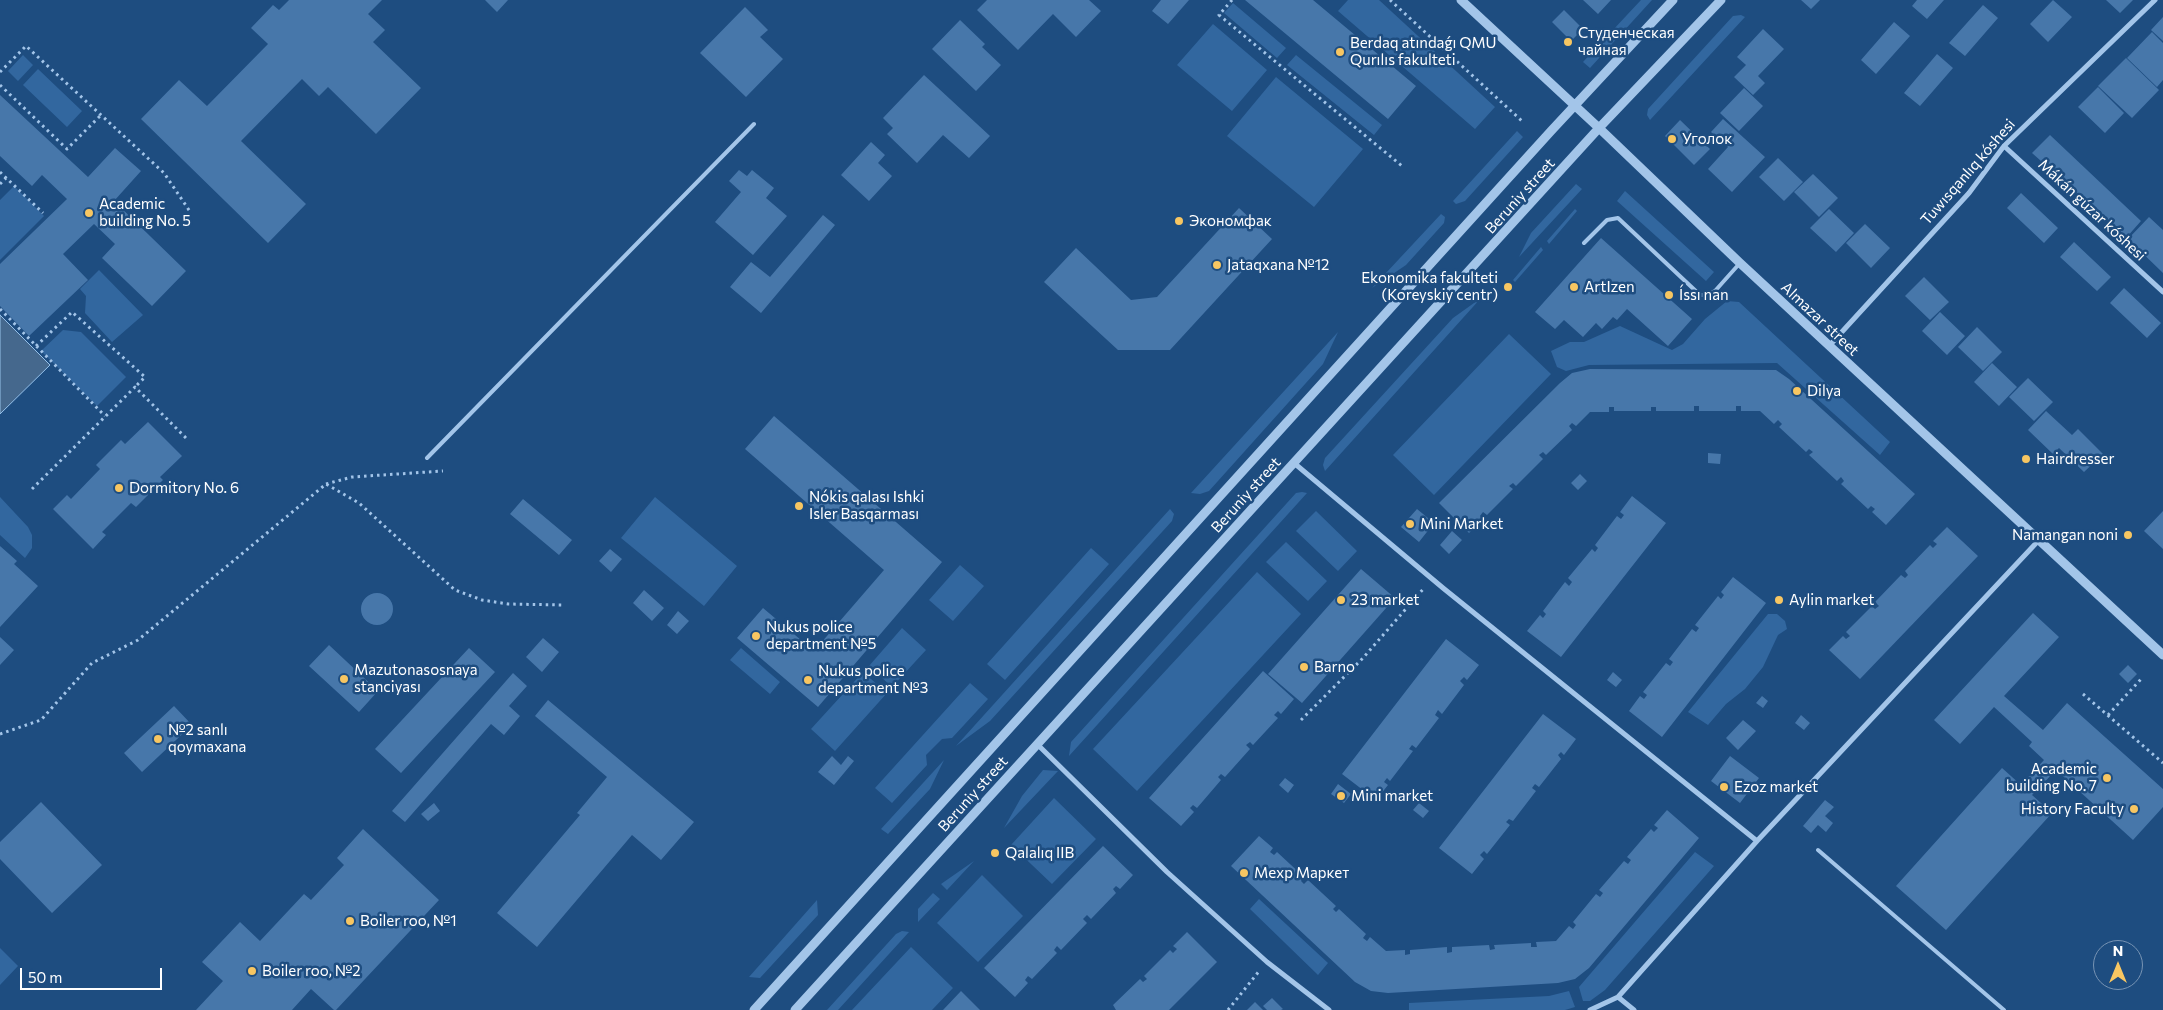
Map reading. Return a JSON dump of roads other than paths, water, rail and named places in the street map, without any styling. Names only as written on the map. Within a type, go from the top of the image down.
[{"type":"street","name":"Almazar street","points":[[1461,0],[1599,128],[1740,263],[2163,655]]},
{"type":"street","name":"Beruniy street","points":[[754,1010],[1575,106],[1674,0]]},
{"type":"street","name":"Beruniy street","points":[[795,1010],[1599,128],[1721,0]]},
{"type":"street","name":"Tuwısqanlıq kóshesi","points":[[1829,346],[1969,193],[2004,146],[2154,0]]},
{"type":"street","name":"Mákán gúzar kóshesi","points":[[2004,146],[2163,292]]},
{"type":"street","points":[[1294,463],[1432,579],[1757,841]]},
{"type":"street","points":[[1590,1010],[1618,997],[1757,841],[2039,540]]},
{"type":"street","points":[[1037,744],[1159,864],[1267,962],[1329,1010]]},
{"type":"street","points":[[1618,997],[1634,1010]]},
{"type":"lane","points":[[427,458],[754,124]]},
{"type":"lane","points":[[1584,243],[1611,217],[1618,218],[1700,295],[1708,295],[1715,291],[1740,263]]},
{"type":"lane","points":[[1818,850],[2004,1010]]},
{"type":"place","name":"Студенческая чайная","points":[[1568,42]]},
{"type":"place","name":"Berdaq atındaǵı QMU Qurılıs fakulteti","points":[[1340,52]]},
{"type":"place","name":"Уголок","points":[[1672,139]]},
{"type":"place","name":"Academic building No. 5","points":[[89,213]]},
{"type":"place","name":"Экономфак","points":[[1179,221]]},
{"type":"place","name":"Jataqxana №12","points":[[1217,265]]},
{"type":"place","name":"Ekonomika fakulteti (Koreyskiy centr)","points":[[1508,287]]},
{"type":"place","name":"ArtIzen","points":[[1574,287]]},
{"type":"place","name":"Íssı nan","points":[[1669,295]]},
{"type":"place","name":"Dilya","points":[[1797,391]]},
{"type":"place","name":"Hairdresser","points":[[2026,459]]},
{"type":"place","name":"Dormitory No. 6","points":[[119,488]]},
{"type":"place","name":"Nókis qalası Ishki Isler Basqarması","points":[[799,506]]},
{"type":"place","name":"Mini Market","points":[[1410,524]]},
{"type":"place","name":"Namangan noni","points":[[2128,535]]},
{"type":"place","name":"23 market","points":[[1341,600]]},
{"type":"place","name":"Aylin market","points":[[1779,600]]},
{"type":"place","name":"Nukus police department №5","points":[[756,636]]},
{"type":"place","name":"Barno","points":[[1304,667]]},
{"type":"place","name":"Mazutonasosnaya stanciyası","points":[[344,679]]},
{"type":"place","name":"Nukus police department №3","points":[[808,680]]},
{"type":"place","name":"№2 sanlı qoymaxana","points":[[158,739]]},
{"type":"place","name":"Academic building No. 7","points":[[2107,778]]},
{"type":"place","name":"Ezoz market","points":[[1724,787]]},
{"type":"place","name":"Mini market","points":[[1341,796]]},
{"type":"place","name":"History Faculty","points":[[2134,809]]},
{"type":"place","name":"Qalalıq IIB","points":[[995,853]]},
{"type":"place","name":"Мехр Маркет","points":[[1244,873]]},
{"type":"place","name":"Boiler roo, №1","points":[[350,921]]},
{"type":"place","name":"Boiler roo, №2","points":[[252,971]]}]
